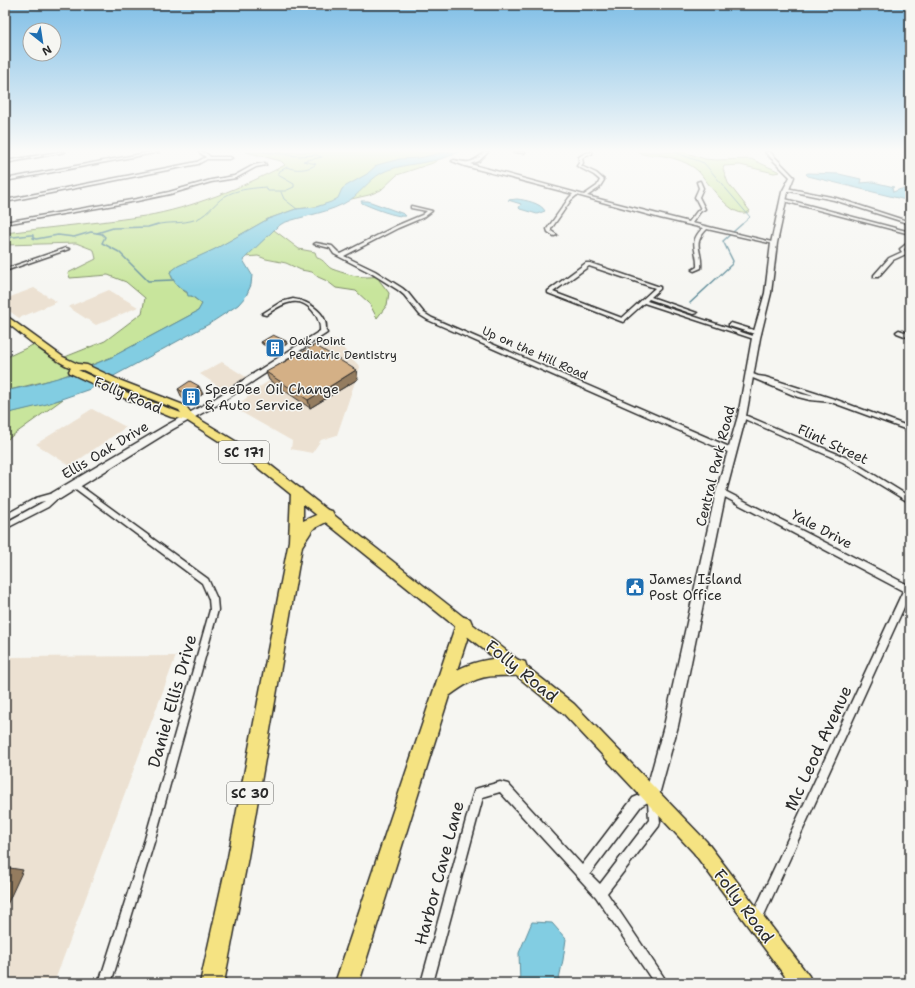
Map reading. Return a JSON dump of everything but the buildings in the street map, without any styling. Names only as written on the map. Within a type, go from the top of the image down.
[{"type":"highway","name":"SC 30","points":[[212,983],[238,857],[295,545],[297,492]]},
{"type":"highway","points":[[295,545],[308,525],[327,515]]},
{"type":"highway","points":[[347,983],[464,624]]},
{"type":"highway","points":[[442,691],[457,679],[476,669],[492,666],[519,668]]},
{"type":"main road","name":"Folly Road","points":[[5,317],[43,347],[76,367],[84,367],[116,382],[183,408],[188,417]]},
{"type":"main road","name":"Folly Road","points":[[76,367],[73,371],[106,387],[174,415],[188,417],[251,456],[570,709],[700,848],[756,920],[802,983]]},
{"type":"street","points":[[5,201],[19,198]]},
{"type":"street","points":[[5,223],[141,198]]},
{"type":"street","points":[[555,235],[552,234],[549,229],[571,198]]},
{"type":"street","points":[[593,198],[661,217],[774,243]]},
{"type":"street","points":[[690,223],[699,211],[703,209],[698,198]]},
{"type":"street","points":[[831,198],[908,222]]},
{"type":"street","points":[[784,200],[910,233]]},
{"type":"street","name":"Central Park Road","points":[[652,795],[671,726],[721,492],[754,376],[757,336],[768,293],[774,243],[784,200]]},
{"type":"street","points":[[342,255],[423,216],[430,210],[412,207]]},
{"type":"street","points":[[694,270],[699,268],[700,265],[700,259],[696,247],[697,237],[706,227]]},
{"type":"street","points":[[904,254],[902,248],[910,243]]},
{"type":"street","name":"Up on the Hill Road","points":[[316,244],[331,247],[336,253],[373,272],[400,289],[406,294],[422,314],[430,319],[732,452]]},
{"type":"street","points":[[5,270],[66,249]]},
{"type":"street","points":[[876,276],[891,260],[904,254],[910,256]]},
{"type":"street","points":[[588,264],[658,288],[648,297],[623,320],[550,292],[588,264]]},
{"type":"street","points":[[648,297],[757,336]]},
{"type":"street","points":[[264,314],[291,300],[302,302],[311,307],[320,315],[324,322],[323,333]]},
{"type":"street","points":[[643,301],[757,336]]},
{"type":"street","points":[[899,332],[910,336]]},
{"type":"street","name":"Ellis Oak Drive","points":[[5,526],[45,505],[56,496],[214,403],[323,333]]},
{"type":"street","points":[[754,376],[800,396],[832,400],[910,429]]},
{"type":"street","name":"Flint Street","points":[[742,416],[845,460],[910,500]]},
{"type":"street","name":"Daniel Ellis Drive","points":[[75,485],[205,581],[213,599],[214,610],[150,839],[105,983]]},
{"type":"street","name":"Yale Drive","points":[[721,492],[909,590]]},
{"type":"street","name":"Ellis Oak Drive","points":[[5,518],[38,500],[56,496]]},
{"type":"street","name":"Mc Leod Avenue","points":[[756,920],[909,590]]},
{"type":"street","name":"Harbor Cave Lane","points":[[427,983],[479,793],[500,787],[504,788],[600,893],[661,983]]},
{"type":"street","points":[[583,874],[636,802],[652,795],[656,822],[600,893]]},
{"type":"shaded area","points":[[34,288],[57,302],[19,318],[5,308],[5,299]]},
{"type":"shaded area","points":[[109,290],[138,307],[96,325],[68,307]]},
{"type":"shaded area","points":[[335,339],[360,367],[337,435],[321,440],[312,453],[291,449],[292,441],[234,408],[261,386]]},
{"type":"shaded area","points":[[222,362],[246,377],[224,390],[200,374]]},
{"type":"shaded area","points":[[92,409],[126,427],[70,466],[36,444]]},
{"type":"shaded area","points":[[176,656],[54,983],[5,983],[5,657]]},
{"type":"green space","points":[[211,198],[355,198],[316,207],[296,209],[268,219],[214,250],[170,272],[178,286],[202,304],[198,311],[112,357],[59,378],[5,391],[5,358],[37,343],[60,359],[105,341],[142,313],[145,298],[126,282],[108,275],[70,278],[68,273],[96,259],[94,250],[76,243],[5,245],[5,233],[145,216],[181,208]]},
{"type":"green space","points":[[740,198],[750,211],[743,213],[736,211],[721,199]]},
{"type":"green space","points":[[274,230],[299,249],[315,252],[317,258],[332,269],[358,276],[383,276],[383,278],[379,280],[389,293],[387,305],[377,318],[369,303],[356,291],[336,288],[312,272],[301,270],[286,263],[258,256],[245,257]]},
{"type":"green space","points":[[63,399],[5,441],[5,414]]},
{"type":"water","points":[[338,198],[352,198],[334,208],[291,220],[277,227],[243,260],[252,275],[251,285],[246,296],[238,305],[209,324],[90,389],[47,404],[5,414],[5,391],[68,375],[112,357],[198,311],[202,304],[192,296],[188,296],[187,292],[178,286],[171,275],[170,272],[178,266],[215,249],[268,219],[296,209],[316,207]]},
{"type":"water","points":[[898,198],[910,198],[910,201]]},
{"type":"water","points":[[517,199],[536,204],[545,211],[537,214],[520,209],[521,204],[508,200]]},
{"type":"water","points":[[361,201],[368,201],[406,216],[384,212],[362,203]]},
{"type":"water","points":[[532,922],[552,923],[566,939],[558,983],[520,983],[519,953]]},
{"type":"waterway","points":[[155,225],[185,222],[197,219],[223,198]]},
{"type":"waterway","points":[[284,198],[297,209]]},
{"type":"waterway","points":[[734,198],[750,217],[741,225]]},
{"type":"waterway","points":[[97,233],[113,228],[148,227],[158,224]]},
{"type":"waterway","points":[[690,303],[732,264],[733,261],[723,241],[742,224]]},
{"type":"waterway","points":[[5,238],[30,235],[33,235],[33,238],[36,239],[58,235],[74,237],[91,232],[102,234],[105,237],[102,243],[119,252],[148,281],[173,280]]},
{"type":"place","name":"Oak Point Pediatric Dentistry","points":[[275,348]]},
{"type":"place","name":"SpeeDee Oil Change & Auto Service","points":[[191,397]]},
{"type":"place","name":"James Island Post Office","points":[[635,587]]}]
